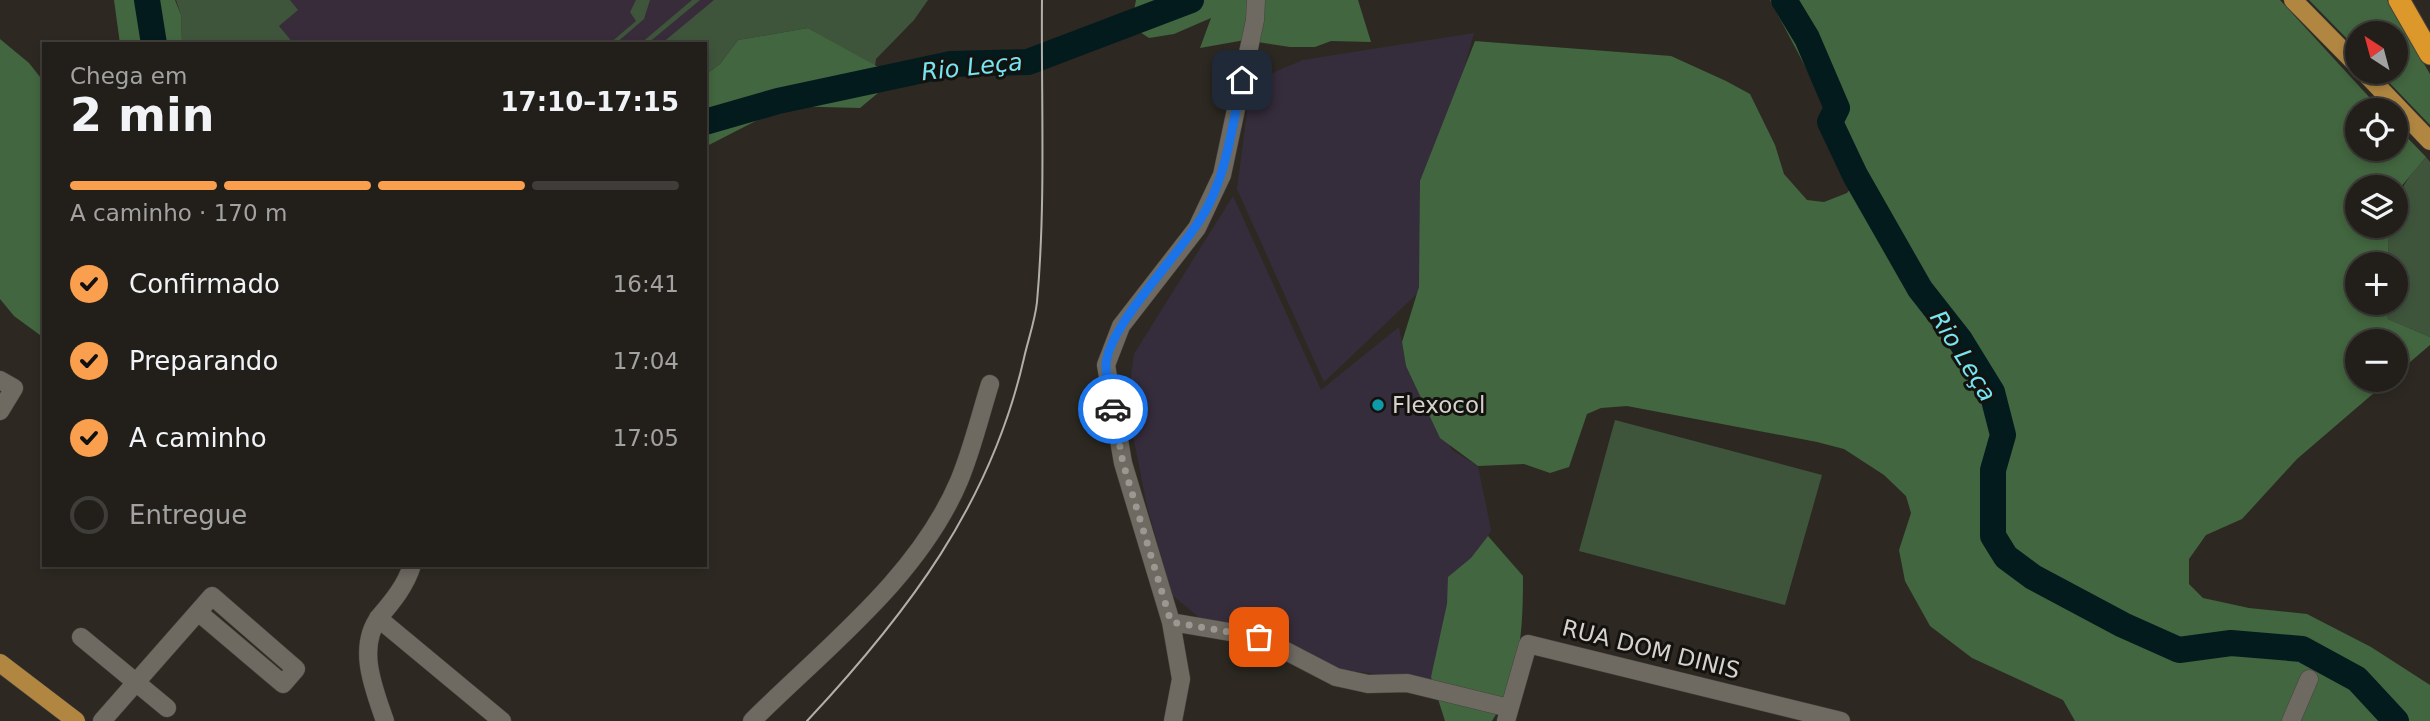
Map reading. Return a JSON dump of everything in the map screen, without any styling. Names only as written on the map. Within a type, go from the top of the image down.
[{"type":"highway","points":[[2399,0],[2430,54]]},
{"type":"highway","points":[[2409,0],[2430,37]]},
{"type":"main road","points":[[2293,0],[2345,53]]},
{"type":"main road","points":[[2375,84],[2430,141]]},
{"type":"main road","points":[[0,663],[76,721]]},
{"type":"street","points":[[1173,721],[1181,679],[1171,622],[1123,463],[1106,365],[1121,326],[1197,228],[1222,175],[1255,20],[1256,0]]},
{"type":"street","points":[[0,380],[14,388],[0,411]]},
{"type":"street","points":[[751,721],[898,575],[930,531],[958,482],[990,384]]},
{"type":"street","points":[[385,721],[372,683],[367,642],[378,618],[392,604],[411,567]]},
{"type":"street","points":[[102,721],[212,596],[296,669],[283,684],[198,612]]},
{"type":"street","points":[[378,618],[502,721]]},
{"type":"street","points":[[1171,622],[1259,637],[1336,677],[1368,684],[1407,683],[1508,714]]},
{"type":"street","points":[[81,638],[167,708]]},
{"type":"street","name":"RUA DOM DINIS","points":[[1508,714],[1528,644],[1841,721]]},
{"type":"street","points":[[2291,721],[2309,679]]},
{"type":"shaded area","points":[[241,0],[758,0],[706,42],[256,42]]},
{"type":"shaded area","points":[[1474,33],[1427,202],[1424,287],[1324,382],[1237,189],[1251,82],[1303,60]]},
{"type":"shaded area","points":[[1233,196],[1321,390],[1399,327],[1406,366],[1452,450],[1478,466],[1491,530],[1488,536],[1502,690],[1336,669],[1201,619],[1172,595],[1147,506],[1127,405],[1134,354]]},
{"type":"green space","points":[[114,0],[175,0],[181,15],[182,42],[120,42]]},
{"type":"green space","points":[[176,0],[290,0],[298,10],[279,26],[292,42],[182,42],[181,15]]},
{"type":"green space","points":[[636,0],[650,0],[644,19],[617,42],[611,42],[636,21],[630,12]]},
{"type":"green space","points":[[692,0],[700,0],[649,42],[642,42]]},
{"type":"green space","points":[[714,0],[928,0],[914,20],[876,59],[875,66],[808,28],[738,40],[720,64],[707,74],[707,42],[663,42]]},
{"type":"green space","points":[[1136,0],[1358,0],[1371,42],[1331,41],[1315,47],[1290,47],[1245,40],[1200,48],[1211,18],[1174,34],[1149,38],[1131,26]]},
{"type":"green space","points":[[1770,0],[2280,0],[2345,71],[2345,84],[2357,84],[2370,98],[2345,98],[2345,161],[2408,161],[2408,138],[2426,157],[2408,178],[2408,175],[2345,175],[2345,238],[2389,238],[2388,252],[2345,252],[2345,315],[2386,315],[2388,319],[2430,337],[2430,345],[2408,364],[2408,329],[2345,329],[2345,392],[2375,392],[2297,459],[2242,519],[2206,535],[2189,559],[2189,584],[2203,598],[2249,608],[2307,614],[2371,647],[2430,685],[2430,721],[2075,721],[2063,700],[1972,658],[1930,626],[1905,581],[1899,550],[1911,513],[1906,496],[1884,475],[1844,449],[1627,406],[1601,408],[1587,414],[1569,467],[1550,473],[1524,464],[1478,466],[1440,438],[1406,366],[1402,342],[1419,287],[1420,181],[1475,41],[1671,56],[1726,81],[1750,94],[1775,145],[1784,174],[1807,200],[1824,202],[1847,193],[1865,169],[1834,112],[1824,102]]},
{"type":"green space","points":[[2309,0],[2387,0],[2399,21],[2345,21],[2345,37]]},
{"type":"green space","points":[[808,28],[880,68],[884,88],[860,108],[785,106],[707,146],[707,74],[720,64],[738,40]]},
{"type":"green space","points":[[2408,36],[2430,74],[2430,125],[2408,102],[2408,98],[2404,98],[2391,84],[2408,84]]},
{"type":"green space","points":[[0,39],[29,63],[42,79],[42,337],[14,316],[0,299]]},
{"type":"green space","points":[[2426,157],[2430,162],[2430,337],[2388,319],[2385,315],[2408,315],[2408,252],[2388,252],[2389,238],[2408,238],[2408,180]]},
{"type":"green space","points":[[1615,420],[1822,475],[1785,605],[1579,551]]},
{"type":"green space","points":[[1488,536],[1523,576],[1521,633],[1515,669],[1502,704],[1492,721],[1445,721],[1431,677],[1447,604],[1448,577],[1471,558]]},
{"type":"waterway","name":"Rio Leça","points":[[147,0],[154,42]]},
{"type":"waterway","name":"Rio Leça","points":[[707,121],[778,101],[951,64],[1028,62],[1191,0]]},
{"type":"waterway","name":"Rio Leça","points":[[1784,0],[1807,38],[1837,108],[1830,122],[1855,175],[1920,289],[1960,340],[1992,392],[2003,435],[1993,470],[1993,536],[2006,557],[2033,577],[2123,625],[2179,650],[2231,643],[2302,649],[2357,679],[2396,721]]},
{"type":"tram line","points":[[807,721],[878,640],[941,554],[990,461],[1009,411],[1037,302],[1042,189],[1042,0]]},
{"type":"way so far","points":[[1113,409],[1123,463],[1171,622],[1259,637]]},
{"type":"place","name":"Flexocol","points":[[1378,405]]},
{"type":"route","points":[[1113,409],[1106,365],[1112,345],[1121,326],[1181,250],[1210,204],[1222,175],[1242,80]]}]
